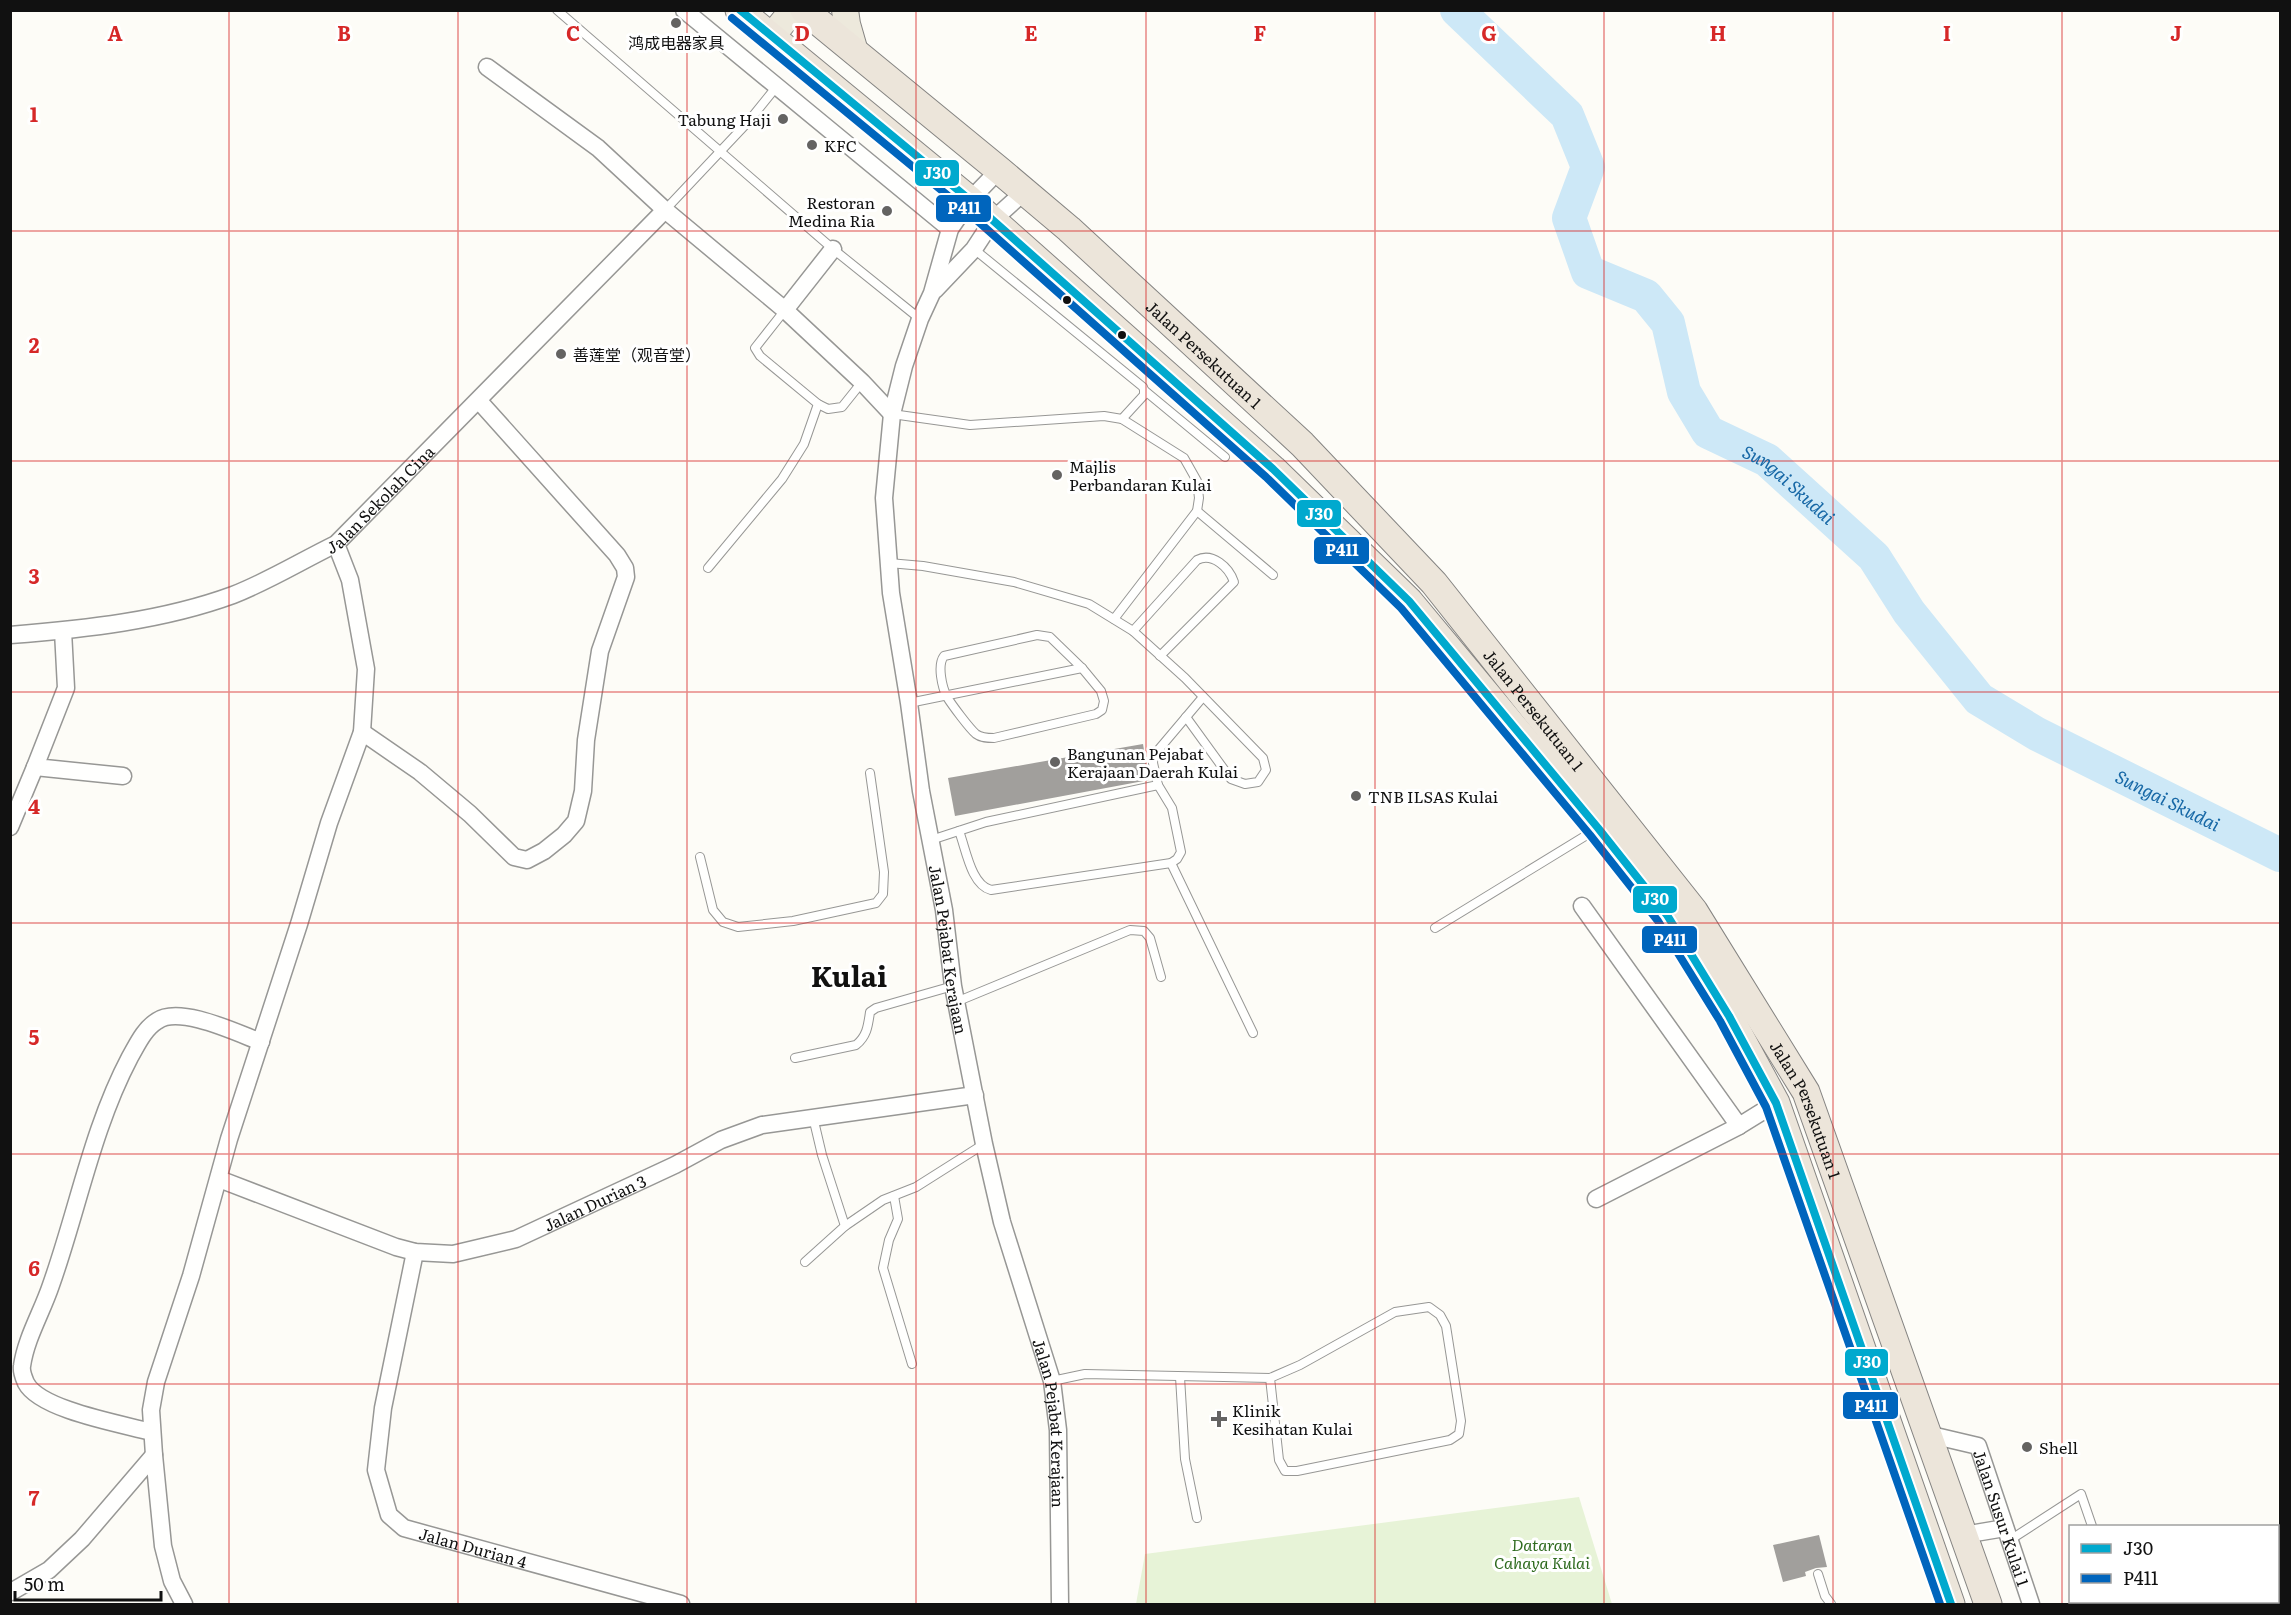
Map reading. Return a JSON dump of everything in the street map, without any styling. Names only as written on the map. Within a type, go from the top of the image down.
[{"type":"highway","name":"Jalan Persekutuan 1","points":[[804,10],[1024,191],[1302,444],[1434,583],[1694,911],[1806,1092],[1988,1605]]},
{"type":"highway","name":"Jalan Persekutuan 1","points":[[745,12],[771,37],[993,220],[1273,469],[1409,602],[1598,828],[1667,915],[1729,1016],[1776,1103],[1951,1605]]},
{"type":"main road","points":[[771,37],[793,10]]},
{"type":"main road","points":[[845,10],[855,52]]},
{"type":"street","points":[[684,10],[950,229]]},
{"type":"street","points":[[487,67],[598,148],[665,210],[785,310],[862,382],[892,414]]},
{"type":"street","name":"Jalan Pejabat Kerajaan","points":[[999,170],[970,200],[950,229],[932,293],[920,319],[904,366],[892,414],[884,498],[888,563],[921,791],[944,910],[954,994],[1002,1222],[1052,1381],[1058,1430],[1060,1605]]},
{"type":"street","name":"Jalan Pejabat Kerajaan","points":[[932,293],[974,249],[993,220],[1024,191]]},
{"type":"street","name":"Jalan Sekolah Cina","points":[[10,635],[63,631],[162,615],[232,595],[292,568],[336,544],[665,210]]},
{"type":"street","points":[[785,310],[833,249]]},
{"type":"street","points":[[362,732],[428,779],[470,814],[514,857],[527,860],[544,851],[564,835],[576,821],[600,651],[626,577],[625,568],[617,555],[479,401]]},
{"type":"street","points":[[184,1605],[172,1581],[163,1546],[150,1410],[156,1382],[188,1287],[229,1139],[329,823],[362,732],[366,669],[350,580],[336,544]]},
{"type":"street","points":[[10,827],[66,688],[63,631]]},
{"type":"street","points":[[35,767],[123,776]]},
{"type":"street","points":[[1582,906],[1739,1126]]},
{"type":"street","points":[[151,1432],[60,1408],[38,1397],[27,1385],[21,1370],[26,1347],[51,1285],[96,1137],[124,1070],[141,1038],[156,1021],[167,1016],[189,1017],[261,1042]]},
{"type":"street","name":"Jalan Durian 3","points":[[219,1179],[396,1247],[415,1252],[453,1254],[516,1239],[675,1165],[721,1140],[762,1125],[975,1095]]},
{"type":"street","points":[[1596,1199],[1739,1126],[1776,1103]]},
{"type":"street","name":"Jalan Durian 4","points":[[415,1252],[383,1408],[376,1470],[389,1515],[404,1528],[681,1605]]},
{"type":"street","name":"Jalan Susur Kulai 1","points":[[1927,1434],[1978,1446],[2031,1605]]},
{"type":"street","points":[[11,1592],[50,1570],[82,1539],[154,1455]]},
{"type":"street","points":[[1963,1535],[2007,1534]]},
{"type":"lane","points":[[557,10],[833,249],[920,319]]},
{"type":"lane","points":[[665,210],[722,151],[777,86]]},
{"type":"lane","points":[[974,249],[1225,457]]},
{"type":"lane","points":[[785,310],[755,348],[760,356],[818,404],[828,409],[842,407],[862,382]]},
{"type":"lane","points":[[1122,419],[1144,395],[1144,390]]},
{"type":"lane","points":[[708,568],[782,479],[804,444],[818,404]]},
{"type":"lane","points":[[892,414],[970,425],[1104,416],[1122,419],[1184,458],[1197,481],[1199,498],[1197,511],[1114,618]]},
{"type":"lane","points":[[1197,511],[1273,575]]},
{"type":"lane","points":[[1133,631],[1197,560],[1202,557],[1211,557],[1218,561],[1233,577],[1234,582],[1160,657]]},
{"type":"lane","points":[[888,563],[923,566],[1014,582],[1089,604],[1114,618],[1133,631],[1263,758],[1266,770],[1258,782],[1245,784],[1232,779],[1186,717]]},
{"type":"lane","points":[[1038,635],[1050,637],[1082,668],[1101,691],[1104,701],[1102,710],[1096,714],[994,738],[985,738],[976,734],[946,696],[940,666],[944,656],[1038,635]]},
{"type":"lane","points":[[909,703],[1082,668]]},
{"type":"lane","points":[[959,831],[977,882],[991,890],[1171,863],[1181,852],[1172,808],[1158,785],[1153,763],[1154,755],[1203,697]]},
{"type":"lane","points":[[700,857],[713,910],[723,922],[738,927],[793,921],[876,903],[883,894],[884,872],[870,773]]},
{"type":"lane","points":[[931,840],[986,822],[1158,785]]},
{"type":"lane","points":[[1435,928],[1598,828]]},
{"type":"lane","points":[[1171,863],[1253,1033]]},
{"type":"lane","points":[[795,1058],[856,1045],[864,1038],[868,1030],[870,1012],[876,1008],[954,994],[1130,930],[1144,931],[1150,938],[1161,977]]},
{"type":"lane","points":[[813,1117],[822,1155],[845,1226]]},
{"type":"lane","points":[[805,1262],[845,1226],[883,1200],[916,1187],[984,1144]]},
{"type":"lane","points":[[894,1196],[898,1219],[889,1240],[883,1268],[912,1364]]},
{"type":"lane","points":[[1052,1381],[1085,1374],[1270,1378],[1300,1365],[1395,1312],[1429,1308],[1440,1315],[1446,1326],[1461,1421],[1459,1434],[1450,1440],[1297,1471],[1285,1471],[1279,1460],[1270,1378]]},
{"type":"lane","points":[[1180,1377],[1185,1459],[1197,1518]]},
{"type":"lane","points":[[2007,1534],[2081,1494],[2091,1525]]},
{"type":"lane","points":[[1818,1574],[1825,1596],[1831,1605]]},
{"type":"green space","name":"Dataran Cahaya Kulai","points":[[1579,1497],[1612,1604],[1136,1604],[1145,1554]]},
{"type":"building","points":[[1143,744],[1149,780],[955,816],[948,778]]},
{"type":"building","points":[[1819,1535],[1827,1567],[1816,1568],[1805,1572],[1806,1576],[1783,1582],[1773,1545]]},
{"type":"waterway","name":"Sungai Skudai","points":[[1457,10],[1567,115],[1588,167],[1569,218],[1588,272],[1646,296],[1668,323],[1684,392],[1708,432],[1767,460],[1874,557],[1909,612],[1979,699],[2037,734],[2280,855]]},
{"type":"transit line","name":"J30","points":[[740,10],[970,200],[1273,469],[1409,601],[1598,828],[1667,915],[1729,1016],[1776,1103],[1951,1604]]},
{"type":"transit line","name":"P411","points":[[732,18],[963,208],[1266,477],[1401,608],[1590,835],[1658,921],[1720,1021],[1766,1107],[1940,1604]]},
{"type":"place","name":"鸿成电器家具","points":[[676,23]]},
{"type":"place","name":"Tabung Haji","points":[[783,119]]},
{"type":"place","name":"KFC","points":[[812,145]]},
{"type":"place","name":"Restoran Medina Ria","points":[[887,211]]},
{"type":"place","name":"善莲堂（观音堂）","points":[[561,354]]},
{"type":"place","name":"Majlis Perbandaran Kulai","points":[[1057,475]]},
{"type":"place","name":"Bangunan Pejabat Kerajaan Daerah Kulai","points":[[1055,762]]},
{"type":"place","name":"TNB ILSAS Kulai","points":[[1356,796]]},
{"type":"place","name":"Klinik Kesihatan Kulai","points":[[1219,1419]]},
{"type":"place","name":"Shell","points":[[2027,1447]]},
{"type":"district","name":"Kulai","points":[[849,975]]}]
